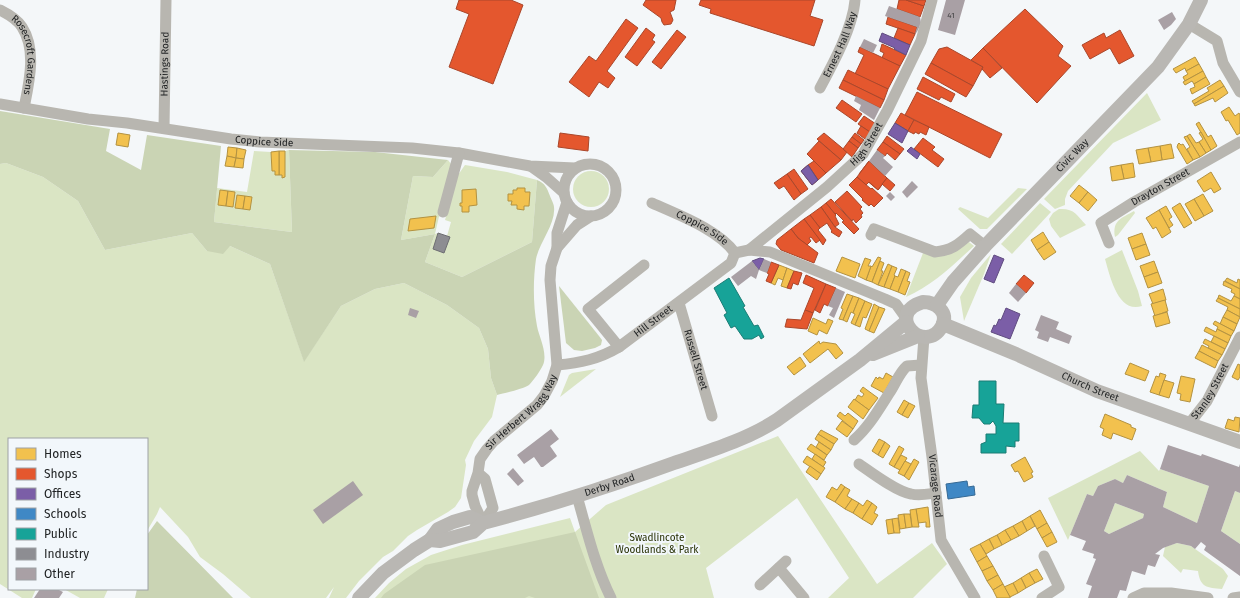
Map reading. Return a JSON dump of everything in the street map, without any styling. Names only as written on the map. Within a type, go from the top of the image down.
[{"type":"main road","name":"Civic Way","points":[[937,305],[953,282],[985,246],[1158,67],[1189,24],[1201,0]]},
{"type":"main road","points":[[930,302],[937,305],[942,311],[944,318],[943,324],[933,336],[921,337],[911,330],[906,320],[909,310],[918,304],[930,302]]},
{"type":"main road","name":"Derby Road","points":[[359,598],[373,583],[398,561],[430,540],[440,541],[473,532],[483,523],[577,496],[724,446],[764,429],[860,360],[906,320]]},
{"type":"main road","name":"Church Street","points":[[943,324],[1016,354],[1097,391],[1240,442]]},
{"type":"main road","name":"Derby Road","points":[[860,360],[921,337]]},
{"type":"street","name":"Hastings Road","points":[[164,128],[166,0]]},
{"type":"street","name":"Ernest Hall Way","points":[[820,88],[832,65],[853,15],[855,0]]},
{"type":"street","name":"High Street","points":[[749,250],[827,187],[863,154],[887,111],[921,41],[932,0]]},
{"type":"street","name":"Rosecroft Gardens","points":[[0,10],[18,21],[22,26],[30,47],[30,72],[24,108]]},
{"type":"street","points":[[1189,24],[1217,41],[1223,63],[1240,92]]},
{"type":"street","name":"Coppice Side","points":[[0,104],[260,142],[412,148],[459,153],[530,166],[575,168]]},
{"type":"street","name":"Drayton Street","points":[[1109,243],[1101,223],[1134,202],[1240,142]]},
{"type":"street","points":[[443,212],[459,153]]},
{"type":"street","points":[[590,163],[602,166],[610,171],[616,183],[617,191],[613,204],[604,212],[591,216],[578,213],[571,208],[565,197],[566,179],[575,168],[584,164],[590,163]]},
{"type":"street","name":"Coppice Side","points":[[530,166],[546,177],[565,197]]},
{"type":"street","name":"Sir Herbert Wragg Way","points":[[483,523],[475,506],[472,495],[480,459],[486,449],[503,432],[537,405],[552,381],[557,364],[550,280],[551,266],[557,248],[557,233],[565,197]]},
{"type":"street","name":"Coppice Side","points":[[652,203],[723,239],[735,253],[749,250]]},
{"type":"street","name":"Sir Herbert Wragg Way","points":[[557,248],[577,224],[591,216]]},
{"type":"street","points":[[871,235],[874,229],[935,252],[953,248],[970,234],[985,246]]},
{"type":"street","points":[[749,250],[770,252],[885,298],[896,304],[906,320]]},
{"type":"street","name":"Hill Street","points":[[557,364],[581,362],[604,356],[679,303],[731,263],[735,253]]},
{"type":"street","points":[[618,347],[588,309],[644,265]]},
{"type":"street","name":"Russell Street","points":[[679,303],[712,416]]},
{"type":"street","name":"Vicarage Road","points":[[921,337],[921,378],[941,540],[975,598]]},
{"type":"street","name":"Stanley Street","points":[[1190,424],[1207,401],[1240,337]]},
{"type":"street","points":[[854,440],[863,432],[902,370],[907,366],[922,365]]},
{"type":"street","points":[[859,464],[899,490],[910,494],[921,495],[936,493]]},
{"type":"street","points":[[478,473],[485,479],[493,508],[483,523]]},
{"type":"street","points":[[577,496],[597,564],[611,598]]},
{"type":"street","points":[[1042,598],[1058,588],[1044,556]]},
{"type":"street","points":[[760,585],[783,564],[804,598]]},
{"type":"street","points":[[1133,598],[1144,593],[1171,593],[1208,598]]},
{"type":"street","points":[[1233,598],[1240,597]]},
{"type":"green space","points":[[1147,93],[1161,120],[1113,143],[1068,191],[1065,199],[1065,205],[1055,209],[1044,199]]},
{"type":"green space","points":[[0,111],[110,129],[106,151],[141,170],[147,135],[221,146],[214,222],[292,232],[289,150],[375,152],[448,160],[433,177],[413,176],[401,240],[435,234],[425,262],[462,277],[532,242],[537,180],[540,181],[547,188],[554,207],[550,227],[536,259],[534,275],[537,326],[544,350],[543,365],[529,385],[497,395],[491,378],[488,349],[479,328],[447,305],[404,283],[375,289],[341,306],[304,362],[270,264],[230,246],[223,254],[207,251],[192,233],[105,250],[78,201],[43,177],[6,163],[0,164]]},
{"type":"green space","points":[[289,150],[292,232],[214,222],[217,188],[247,192],[254,151],[271,152],[272,170],[275,171],[275,175],[282,175],[283,178],[285,177],[285,151]]},
{"type":"green space","points":[[448,160],[451,164],[435,234],[401,240],[413,176],[433,177]]},
{"type":"green space","points":[[6,163],[43,177],[78,201],[105,250],[192,233],[207,251],[230,246],[270,264],[304,361],[341,306],[375,289],[404,283],[447,305],[479,328],[488,349],[491,378],[497,395],[492,417],[474,441],[465,460],[466,465],[461,498],[455,507],[408,536],[393,551],[383,557],[359,581],[346,598],[329,598],[334,587],[326,598],[251,598],[200,557],[188,537],[160,507],[148,529],[148,438],[8,438],[8,589],[0,584],[0,164]]},
{"type":"green space","points":[[465,165],[507,172],[537,180],[532,242],[462,277],[425,262],[435,234],[438,233],[433,249],[444,253],[449,237],[447,236],[451,222],[445,220],[458,175]]},
{"type":"green space","points":[[594,171],[604,176],[608,182],[608,196],[604,202],[598,206],[588,207],[578,202],[574,196],[573,186],[578,176],[584,172]]},
{"type":"green space","points":[[1018,188],[1027,189],[987,229],[980,229],[958,209],[960,207],[988,218]]},
{"type":"green space","points":[[1040,203],[1051,212],[1012,254],[1001,244]]},
{"type":"green space","points":[[1059,209],[1072,211],[1086,225],[1060,238],[1051,226],[1049,219],[1053,213]]},
{"type":"green space","points":[[1134,211],[1135,213],[1115,237],[1114,231],[1119,220]]},
{"type":"green space","points":[[969,242],[974,246],[950,268],[925,287],[906,297],[923,253],[938,256],[948,255]]},
{"type":"green space","points":[[1122,250],[1138,291],[1142,306],[1134,307],[1127,304],[1116,292],[1105,259]]},
{"type":"green space","points":[[991,254],[964,321],[960,297],[971,278]]},
{"type":"green space","points":[[559,286],[602,340],[601,345],[582,351],[574,350],[566,343]]},
{"type":"green space","points":[[596,369],[560,397],[569,375],[572,373]]},
{"type":"green space","name":"Swadlincote Woodlands & Park","points":[[778,436],[877,584],[932,543],[947,564],[913,598],[828,598],[849,578],[797,498],[706,568],[714,598],[375,598],[389,583],[406,569],[431,555],[462,545],[570,518],[575,532],[606,505]]},
{"type":"green space","points":[[1140,451],[1159,471],[1160,469],[1209,486],[1197,523],[1163,507],[1167,492],[1127,475],[1123,483],[1115,479],[1098,486],[1093,496],[1087,494],[1068,540],[1048,498]]},
{"type":"green space","points":[[1235,491],[1240,493],[1240,544],[1221,531]]},
{"type":"green space","points":[[1115,503],[1144,514],[1143,518],[1109,534],[1104,531]]},
{"type":"green space","points":[[157,521],[233,598],[135,598],[137,590],[148,590],[148,534]]},
{"type":"green space","points":[[575,532],[599,598],[535,598],[529,596],[525,598],[381,598],[384,594],[425,565]]},
{"type":"green space","points":[[1177,543],[1191,546],[1223,569],[1228,576],[1222,589],[1205,586],[1200,580],[1198,571],[1183,569],[1181,573],[1163,556],[1165,547]]},
{"type":"green space","points":[[9,590],[36,590],[32,598],[22,598]]},
{"type":"green space","points":[[66,590],[108,590],[104,598],[80,598]]},
{"type":"building: Homes","points":[[1195,57],[1199,64],[1186,71],[1185,68],[1176,73],[1173,69]]},
{"type":"building: Homes","points":[[1199,64],[1203,71],[1185,81],[1183,77],[1188,74],[1186,71]]},
{"type":"building: Homes","points":[[1203,71],[1206,77],[1194,84],[1192,81],[1185,85],[1183,82]]},
{"type":"building: Homes","points":[[1206,77],[1210,84],[1192,94],[1190,89],[1195,87],[1194,84]]},
{"type":"building: Homes","points":[[1220,80],[1224,86],[1194,104],[1192,101],[1209,91],[1207,88]]},
{"type":"building: Homes","points":[[1224,86],[1228,93],[1215,102],[1213,98],[1195,106],[1194,104]]},
{"type":"building: Homes","points":[[1229,107],[1235,116],[1239,113],[1240,115],[1240,133],[1237,135],[1221,112]]},
{"type":"building: Homes","points":[[1199,122],[1208,137],[1211,135],[1217,146],[1211,150],[1196,124]]},
{"type":"building: Homes","points":[[1201,132],[1211,150],[1206,153],[1199,142],[1203,139],[1199,133]]},
{"type":"building: Homes","points":[[118,133],[130,135],[128,147],[116,145]]},
{"type":"building: Homes","points":[[1190,134],[1196,143],[1199,142],[1206,153],[1200,157],[1187,136]]},
{"type":"building: Homes","points":[[1187,136],[1200,157],[1193,160],[1187,149],[1190,147],[1184,137]]},
{"type":"building: Homes","points":[[1179,143],[1181,145],[1183,144],[1193,160],[1187,164],[1177,147]]},
{"type":"building: Homes","points":[[1171,144],[1174,158],[1162,160],[1160,146]]},
{"type":"building: Homes","points":[[1160,146],[1162,160],[1151,162],[1148,148]]},
{"type":"building: Homes","points":[[228,147],[237,148],[236,158],[227,156]]},
{"type":"building: Homes","points":[[237,148],[246,150],[244,159],[236,158]]},
{"type":"building: Homes","points":[[1148,148],[1151,162],[1139,164],[1136,150]]},
{"type":"building: Homes","points":[[279,151],[285,151],[285,177],[282,178],[282,175],[279,175]]},
{"type":"building: Homes","points":[[279,151],[279,175],[275,175],[275,171],[272,171],[271,152]]},
{"type":"building: Homes","points":[[227,156],[236,158],[234,167],[225,166]]},
{"type":"building: Homes","points":[[236,158],[244,159],[243,168],[234,167]]},
{"type":"building: Homes","points":[[1133,163],[1135,177],[1124,179],[1121,165]]},
{"type":"building: Homes","points":[[1121,165],[1124,179],[1112,181],[1110,167]]},
{"type":"building: Homes","points":[[1211,172],[1221,189],[1214,193],[1211,188],[1204,192],[1197,181]]},
{"type":"building: Homes","points":[[1079,185],[1088,192],[1079,203],[1070,196]]},
{"type":"building: Homes","points":[[517,188],[525,188],[525,192],[530,192],[529,206],[524,206],[524,210],[517,209],[517,205],[511,205],[512,201],[508,201],[508,194],[513,194],[513,190],[517,190]]},
{"type":"building: Homes","points":[[476,189],[477,205],[469,206],[469,212],[462,212],[462,206],[460,206],[460,203],[462,203],[462,190]]},
{"type":"building: Homes","points":[[220,190],[228,191],[226,206],[218,205]]},
{"type":"building: Homes","points":[[228,191],[235,192],[233,207],[226,206]]},
{"type":"building: Homes","points":[[1088,192],[1097,200],[1088,211],[1079,203]]},
{"type":"building: Homes","points":[[1203,194],[1213,211],[1204,216],[1194,199]]},
{"type":"building: Homes","points":[[237,195],[245,196],[243,209],[235,208]]},
{"type":"building: Homes","points":[[245,196],[252,197],[250,210],[243,209]]},
{"type":"building: Homes","points":[[1194,199],[1204,216],[1195,221],[1185,204]]},
{"type":"building: Homes","points":[[1180,203],[1192,223],[1184,228],[1172,208]]},
{"type":"building: Homes","points":[[1166,206],[1172,217],[1169,219],[1173,225],[1169,228],[1159,210]]},
{"type":"building: Homes","points":[[1159,210],[1171,232],[1162,238],[1156,227],[1153,229],[1146,218]]},
{"type":"building: Homes","points":[[436,216],[434,228],[408,231],[410,219]]},
{"type":"building: Homes","points":[[1043,232],[1049,242],[1037,250],[1031,240]]},
{"type":"building: Homes","points":[[1142,233],[1146,244],[1132,249],[1128,238]]},
{"type":"building: Homes","points":[[1049,242],[1056,252],[1044,260],[1037,250]]},
{"type":"building: Homes","points":[[1146,244],[1150,255],[1136,260],[1132,249]]},
{"type":"building: Homes","points":[[842,257],[860,264],[855,278],[836,271]]},
{"type":"building: Homes","points":[[878,257],[881,258],[872,282],[866,280],[871,266],[872,267]]},
{"type":"building: Homes","points":[[865,258],[871,260],[868,266],[871,266],[866,280],[858,276]]},
{"type":"building: Homes","points":[[880,261],[884,263],[878,285],[872,282]]},
{"type":"building: Homes","points":[[1154,261],[1158,272],[1144,277],[1140,266]]},
{"type":"building: Homes","points":[[888,264],[892,266],[884,287],[878,285]]},
{"type":"building: Homes","points":[[779,265],[787,268],[783,280],[778,278],[775,285],[771,283]]},
{"type":"building: Homes","points":[[892,266],[897,268],[890,289],[884,287]]},
{"type":"building: Homes","points":[[787,268],[794,271],[787,288],[781,286]]},
{"type":"building: Homes","points":[[901,269],[906,271],[898,292],[890,289],[895,276],[898,277]]},
{"type":"building: Homes","points":[[906,271],[910,273],[907,281],[910,282],[905,295],[898,292]]},
{"type":"building: Homes","points":[[1158,272],[1162,283],[1148,288],[1144,277]]},
{"type":"building: Homes","points":[[1227,278],[1237,283],[1238,279],[1240,280],[1240,289],[1225,281]]},
{"type":"building: Homes","points":[[1224,281],[1240,289],[1240,299],[1234,296],[1235,294],[1231,292],[1232,289],[1223,285]]},
{"type":"building: Homes","points":[[1163,289],[1166,300],[1153,304],[1149,294]]},
{"type":"building: Homes","points":[[847,294],[853,296],[843,320],[839,319],[843,309],[841,308]]},
{"type":"building: Homes","points":[[1219,295],[1231,301],[1234,296],[1240,299],[1240,309],[1218,298]]},
{"type":"building: Homes","points":[[853,296],[859,298],[853,313],[851,312],[847,322],[843,320]]},
{"type":"building: Homes","points":[[859,298],[865,301],[855,325],[851,323]]},
{"type":"building: Homes","points":[[1218,298],[1240,309],[1240,317],[1227,310],[1228,307],[1216,301]]},
{"type":"building: Homes","points":[[1165,300],[1168,311],[1155,316],[1151,304]]},
{"type":"building: Homes","points":[[865,301],[872,304],[866,318],[863,317],[860,327],[855,325]]},
{"type":"building: Homes","points":[[874,304],[879,307],[869,331],[865,329]]},
{"type":"building: Homes","points":[[879,307],[885,309],[874,333],[869,331]]},
{"type":"building: Homes","points":[[1227,310],[1240,317],[1237,324],[1223,317]]},
{"type":"building: Homes","points":[[1167,312],[1170,323],[1156,327],[1153,316]]},
{"type":"building: Homes","points":[[1223,317],[1237,324],[1234,331],[1220,324]]},
{"type":"building: Homes","points":[[813,318],[826,324],[828,319],[833,321],[827,334],[819,330],[817,335],[808,331]]},
{"type":"building: Homes","points":[[1215,321],[1234,331],[1231,336],[1217,329],[1218,327],[1213,324]]},
{"type":"building: Homes","points":[[1206,327],[1216,332],[1217,329],[1231,336],[1228,343],[1204,331]]},
{"type":"building: Homes","points":[[1214,336],[1228,343],[1225,349],[1211,342]]},
{"type":"building: Homes","points":[[1205,339],[1225,349],[1222,355],[1208,348],[1209,346],[1203,343]]},
{"type":"building: Homes","points":[[819,341],[820,344],[823,342],[836,344],[843,353],[836,359],[828,349],[810,363],[803,354]]},
{"type":"building: Homes","points":[[1202,345],[1222,355],[1218,361],[1199,351]]},
{"type":"building: Homes","points":[[1199,351],[1218,361],[1215,368],[1195,358]]},
{"type":"building: Homes","points":[[800,357],[806,366],[794,375],[787,367]]},
{"type":"building: Homes","points":[[1130,363],[1149,371],[1145,381],[1125,374]]},
{"type":"building: Homes","points":[[1238,364],[1240,365],[1240,377],[1238,380],[1232,377]]},
{"type":"building: Homes","points":[[886,373],[893,377],[884,393],[871,386],[876,377],[878,379],[879,377],[883,379]]},
{"type":"building: Homes","points":[[1160,373],[1166,375],[1159,395],[1150,392],[1156,376],[1159,377]]},
{"type":"building: Homes","points":[[1181,376],[1195,379],[1190,402],[1180,400],[1181,394],[1177,393]]},
{"type":"building: Homes","points":[[1164,380],[1174,383],[1169,398],[1159,395]]},
{"type":"building: Homes","points":[[863,387],[878,398],[869,410],[855,400],[858,395],[862,397],[864,394],[860,391]]},
{"type":"building: Homes","points":[[854,399],[869,410],[863,419],[848,407]]},
{"type":"building: Homes","points":[[904,400],[909,403],[902,415],[897,412]]},
{"type":"building: Homes","points":[[909,403],[915,406],[908,418],[902,415]]},
{"type":"building: Homes","points":[[840,412],[845,416],[848,413],[858,421],[853,429],[837,416]]},
{"type":"building: Homes","points":[[1105,414],[1131,425],[1131,427],[1136,429],[1132,440],[1113,433],[1111,439],[1102,435],[1104,429],[1100,427]]},
{"type":"building: Homes","points":[[1235,417],[1240,418],[1239,432],[1225,428],[1228,419],[1234,421]]},
{"type":"building: Homes","points":[[842,421],[853,429],[847,437],[836,429]]},
{"type":"building: Homes","points":[[821,430],[838,439],[834,444],[818,434]]},
{"type":"building: Homes","points":[[818,434],[834,444],[831,450],[815,439]]},
{"type":"building: Homes","points":[[879,439],[885,442],[878,455],[872,451]]},
{"type":"building: Homes","points":[[819,442],[831,450],[827,455],[816,447]]},
{"type":"building: Homes","points":[[885,442],[890,446],[883,458],[878,455]]},
{"type":"building: Homes","points":[[811,444],[827,455],[824,460],[807,449]]},
{"type":"building: Homes","points":[[899,446],[904,449],[894,467],[889,464]]},
{"type":"building: Homes","points":[[815,454],[826,462],[823,467],[812,459]]},
{"type":"building: Homes","points":[[901,455],[907,458],[900,470],[894,467]]},
{"type":"building: Homes","points":[[807,456],[825,468],[821,474],[803,462]]},
{"type":"building: Homes","points":[[1025,457],[1033,472],[1031,473],[1033,477],[1024,482],[1018,471],[1015,472],[1011,465]]},
{"type":"building: Homes","points":[[914,459],[919,462],[909,480],[904,476]]},
{"type":"building: Homes","points":[[905,461],[911,464],[904,476],[898,473]]},
{"type":"building: Homes","points":[[810,466],[821,474],[817,480],[806,472]]},
{"type":"building: Homes","points":[[841,484],[845,487],[835,502],[826,497],[832,487],[837,490]]},
{"type":"building: Homes","points":[[845,487],[850,490],[847,496],[852,499],[845,509],[835,502]]},
{"type":"building: Homes","points":[[852,499],[859,503],[853,513],[845,509]]},
{"type":"building: Homes","points":[[867,500],[872,503],[862,519],[853,513],[859,503],[863,506]]},
{"type":"building: Homes","points":[[872,503],[877,507],[874,513],[878,515],[872,525],[862,519]]},
{"type":"building: Homes","points":[[928,507],[930,527],[926,527],[926,522],[918,523],[916,509]]},
{"type":"building: Homes","points":[[916,509],[919,527],[912,527],[910,510]]},
{"type":"building: Homes","points":[[1040,510],[1047,523],[1037,529],[1030,516]]},
{"type":"building: Homes","points":[[904,514],[906,528],[900,529],[898,515]]},
{"type":"building: Homes","points":[[904,514],[910,514],[912,527],[906,528]]},
{"type":"building: Homes","points":[[1030,516],[1035,526],[1027,531],[1022,521]]},
{"type":"building: Homes","points":[[898,518],[900,533],[894,533],[892,519]]},
{"type":"building: Homes","points":[[892,519],[894,533],[888,534],[886,520]]},
{"type":"building: Homes","points":[[1022,521],[1027,531],[1019,536],[1013,526]]},
{"type":"building: Homes","points":[[1047,523],[1052,532],[1042,538],[1037,529]]},
{"type":"building: Homes","points":[[1013,526],[1019,536],[1011,540],[1005,530]]},
{"type":"building: Homes","points":[[1005,530],[1011,540],[1002,545],[997,535]]},
{"type":"building: Homes","points":[[1052,532],[1057,542],[1047,547],[1042,538]]},
{"type":"building: Homes","points":[[997,535],[1002,545],[994,549],[989,539]]},
{"type":"building: Homes","points":[[989,539],[994,549],[986,554],[980,544]]},
{"type":"building: Homes","points":[[980,544],[987,556],[977,562],[970,549]]},
{"type":"building: Homes","points":[[987,556],[993,566],[982,571],[977,562]]},
{"type":"building: Homes","points":[[993,566],[998,575],[987,581],[982,571]]},
{"type":"building: Homes","points":[[1037,569],[1043,579],[1035,583],[1029,573]]},
{"type":"building: Homes","points":[[1029,573],[1035,583],[1026,588],[1021,578]]},
{"type":"building: Homes","points":[[998,575],[1003,584],[993,590],[987,581]]},
{"type":"building: Homes","points":[[1021,578],[1026,588],[1018,593],[1013,583]]},
{"type":"building: Homes","points":[[1013,583],[1018,593],[1010,597],[1004,587]]},
{"type":"building: Homes","points":[[1003,584],[1010,598],[997,598],[993,590]]},
{"type":"building: Shops","points":[[459,0],[511,0],[523,5],[493,84],[449,67],[469,14],[456,9]]},
{"type":"building: Shops","points":[[646,0],[676,0],[674,10],[670,12],[673,20],[671,24],[664,25],[661,18],[643,5]]},
{"type":"building: Shops","points":[[701,0],[815,0],[810,16],[823,20],[814,46],[710,13],[711,9],[699,5]]},
{"type":"building: Shops","points":[[899,0],[906,0],[924,6],[920,17],[897,9]]},
{"type":"building: Shops","points":[[906,0],[926,0],[924,6]]},
{"type":"building: Shops","points":[[1025,9],[1063,46],[1058,56],[1071,66],[1037,103],[983,48]]},
{"type":"building: Shops","points":[[888,17],[917,27],[915,34],[886,24]]},
{"type":"building: Shops","points":[[626,19],[638,28],[607,71],[615,78],[608,88],[599,82],[589,97],[569,82],[589,56],[596,61]]},
{"type":"building: Shops","points":[[646,28],[655,35],[652,40],[655,42],[637,66],[625,57]]},
{"type":"building: Shops","points":[[898,28],[915,34],[910,45],[894,38]]},
{"type":"building: Shops","points":[[677,30],[686,37],[661,69],[652,62]]},
{"type":"building: Shops","points":[[1120,30],[1134,56],[1119,64],[1110,48],[1090,59],[1082,45],[1104,33],[1106,38]]},
{"type":"building: Shops","points":[[882,44],[906,55],[900,66],[882,58],[884,53],[880,51]]},
{"type":"building: Shops","points":[[860,47],[900,66],[888,89],[855,74],[864,55],[858,52]]},
{"type":"building: Shops","points":[[947,47],[983,67],[973,86],[931,63],[939,49]]},
{"type":"building: Shops","points":[[983,48],[1002,68],[990,78],[982,69],[983,67],[971,60]]},
{"type":"building: Shops","points":[[931,63],[973,86],[966,97],[925,74]]},
{"type":"building: Shops","points":[[848,70],[888,89],[884,100],[843,80]]},
{"type":"building: Shops","points":[[923,77],[955,94],[951,102],[941,97],[939,100],[917,89]]},
{"type":"building: Shops","points":[[843,80],[884,100],[880,108],[839,88]]},
{"type":"building: Shops","points":[[917,92],[1002,134],[990,158],[905,115]]},
{"type":"building: Shops","points":[[842,100],[862,114],[856,122],[836,108]]},
{"type":"building: Shops","points":[[901,113],[914,120],[908,131],[895,123]]},
{"type":"building: Shops","points":[[864,116],[876,124],[870,132],[858,124]]},
{"type":"building: Shops","points":[[914,120],[929,127],[926,135],[920,132],[919,134],[915,132],[914,134],[908,131]]},
{"type":"building: Shops","points":[[861,126],[870,132],[865,139],[857,133]]},
{"type":"building: Shops","points":[[560,133],[589,137],[588,151],[558,147]]},
{"type":"building: Shops","points":[[824,133],[847,152],[841,160],[817,139]]},
{"type":"building: Shops","points":[[855,133],[864,140],[861,144],[852,137]]},
{"type":"building: Shops","points":[[887,136],[904,149],[900,154],[883,142]]},
{"type":"building: Shops","points":[[852,137],[861,144],[858,148],[849,141]]},
{"type":"building: Shops","points":[[923,138],[935,147],[932,150],[944,159],[938,167],[914,149]]},
{"type":"building: Shops","points":[[819,141],[841,160],[826,173],[807,154]]},
{"type":"building: Shops","points":[[849,141],[858,148],[852,157],[843,149]]},
{"type":"building: Shops","points":[[883,142],[900,154],[895,160],[887,153],[885,156],[877,150]]},
{"type":"building: Shops","points":[[814,161],[826,173],[818,180],[808,165]]},
{"type":"building: Shops","points":[[869,161],[887,178],[878,190],[859,174]]},
{"type":"building: Shops","points":[[869,161],[887,178],[878,190],[869,182],[866,185],[857,177]]},
{"type":"building: Shops","points":[[808,165],[818,180],[812,185],[801,171]]},
{"type":"building: Shops","points":[[794,169],[808,189],[801,194],[787,174]]},
{"type":"building: Shops","points":[[787,174],[801,194],[794,200],[784,186],[779,189],[774,183]]},
{"type":"building: Shops","points":[[857,177],[883,198],[874,207],[871,204],[869,206],[862,200],[863,199],[849,185]]},
{"type":"building: Shops","points":[[887,178],[895,185],[890,191],[882,184]]},
{"type":"building: Shops","points":[[847,191],[862,207],[860,209],[863,213],[861,215],[862,217],[856,223],[853,219],[852,221],[835,202]]},
{"type":"building: Shops","points":[[831,199],[859,229],[854,234],[842,222],[844,221],[836,213],[835,214],[826,203]]},
{"type":"building: Shops","points":[[826,203],[836,215],[835,216],[839,224],[835,227],[821,207]]},
{"type":"building: Shops","points":[[821,207],[835,227],[842,232],[839,237],[831,232],[832,231],[827,223],[820,228],[810,215]]},
{"type":"building: Shops","points":[[810,215],[820,228],[818,230],[826,240],[823,245],[804,219]]},
{"type":"building: Shops","points":[[804,219],[820,240],[816,243],[811,237],[809,238],[811,241],[807,245],[798,238],[791,229]]},
{"type":"building: Shops","points":[[791,229],[798,238],[818,253],[814,263],[781,250],[776,244],[777,240]]},
{"type":"building: Shops","points":[[771,262],[779,265],[771,283],[766,281]]},
{"type":"building: Shops","points":[[794,271],[802,273],[798,285],[793,283],[791,289],[787,288]]},
{"type":"building: Shops","points":[[806,275],[826,284],[813,313],[805,310],[814,288],[803,283]]},
{"type":"building: Shops","points":[[1024,275],[1034,283],[1026,293],[1016,284]]},
{"type":"building: Shops","points":[[826,284],[836,288],[828,306],[824,304],[820,313],[815,310]]},
{"type":"building: Shops","points":[[805,310],[813,313],[807,329],[785,327],[787,319],[801,320]]},
{"type":"building: Offices","points":[[882,33],[910,45],[906,55],[879,41]]},
{"type":"building: Offices","points":[[895,123],[908,131],[902,143],[888,134]]},
{"type":"building: Offices","points":[[911,147],[920,154],[917,159],[907,151]]},
{"type":"building: Offices","points":[[808,165],[818,180],[812,185],[801,171]]},
{"type":"building: Offices","points":[[994,255],[1004,259],[994,283],[984,279]]},
{"type":"building: Offices","points":[[760,258],[764,259],[759,270],[752,261]]},
{"type":"building: Offices","points":[[1006,308],[1020,314],[1010,339],[991,332],[999,319],[1001,320]]},
{"type":"building: Schools","points":[[967,481],[968,487],[974,486],[975,495],[948,499],[946,484]]},
{"type":"building: Public","points":[[729,278],[745,306],[743,307],[754,326],[758,325],[764,337],[761,339],[759,335],[752,339],[744,339],[735,326],[731,328],[724,315],[727,313],[714,288]]},
{"type":"building: Public","points":[[979,381],[996,381],[996,404],[1004,404],[1003,423],[1019,423],[1019,441],[1015,441],[1015,447],[1006,446],[1006,453],[981,453],[981,444],[986,442],[986,434],[996,434],[996,426],[993,421],[990,424],[984,424],[979,418],[972,418],[973,405],[979,405]]},
{"type":"building: Industry","points":[[438,233],[450,237],[444,253],[433,249]]},
{"type":"building: Other","points":[[946,0],[965,0],[955,35],[938,30]]},
{"type":"building: Other","points":[[889,6],[920,17],[921,23],[915,34],[917,27],[885,16]]},
{"type":"building: Other","points":[[1172,12],[1176,19],[1164,30],[1158,20]]},
{"type":"building: Other","points":[[864,39],[877,45],[873,53],[860,47]]},
{"type":"building: Other","points":[[856,96],[880,108],[874,120],[859,110],[861,105],[854,101]]},
{"type":"building: Other","points":[[877,150],[885,156],[883,158],[893,167],[885,176],[869,161]]},
{"type":"building: Other","points":[[912,181],[918,187],[907,198],[902,192]]},
{"type":"building: Other","points":[[890,192],[895,197],[891,201],[886,196]]},
{"type":"building: Other","points":[[764,259],[771,262],[767,273],[759,270]]},
{"type":"building: Other","points":[[752,261],[759,270],[756,279],[751,276],[738,286],[731,277]]},
{"type":"building: Other","points":[[1016,284],[1026,293],[1018,302],[1009,293]]},
{"type":"building: Other","points":[[836,288],[845,292],[834,318],[829,315],[833,308],[828,306]]},
{"type":"building: Other","points":[[410,308],[419,311],[416,318],[408,315]]},
{"type":"building: Other","points":[[1041,315],[1059,322],[1056,329],[1072,336],[1069,344],[1050,337],[1048,342],[1037,338],[1039,332],[1035,330]]},
{"type":"building: Other","points":[[551,429],[559,439],[550,446],[557,456],[543,467],[541,467],[534,457],[524,464],[517,455]]},
{"type":"building: Other","points":[[1168,445],[1201,456],[1202,454],[1239,467],[1240,464],[1240,493],[1235,491],[1221,531],[1240,544],[1240,576],[1204,550],[1206,546],[1201,542],[1195,549],[1191,546],[1177,543],[1163,548],[1155,554],[1160,555],[1155,567],[1148,565],[1145,575],[1132,571],[1126,591],[1120,590],[1117,598],[1088,598],[1092,586],[1086,584],[1096,559],[1093,558],[1094,554],[1082,550],[1086,541],[1070,535],[1087,494],[1093,496],[1098,486],[1115,479],[1123,483],[1127,475],[1167,492],[1163,507],[1197,523],[1209,486],[1160,469]],"holes":[[[1115,503],[1144,514],[1143,518],[1109,534],[1104,531]]]},
{"type":"building: Other","points":[[513,468],[524,481],[518,486],[507,474]]},
{"type":"building: Other","points":[[353,481],[363,495],[323,524],[313,510]]},
{"type":"building: Other","points":[[39,590],[59,590],[63,592],[59,598],[34,598]]}]
